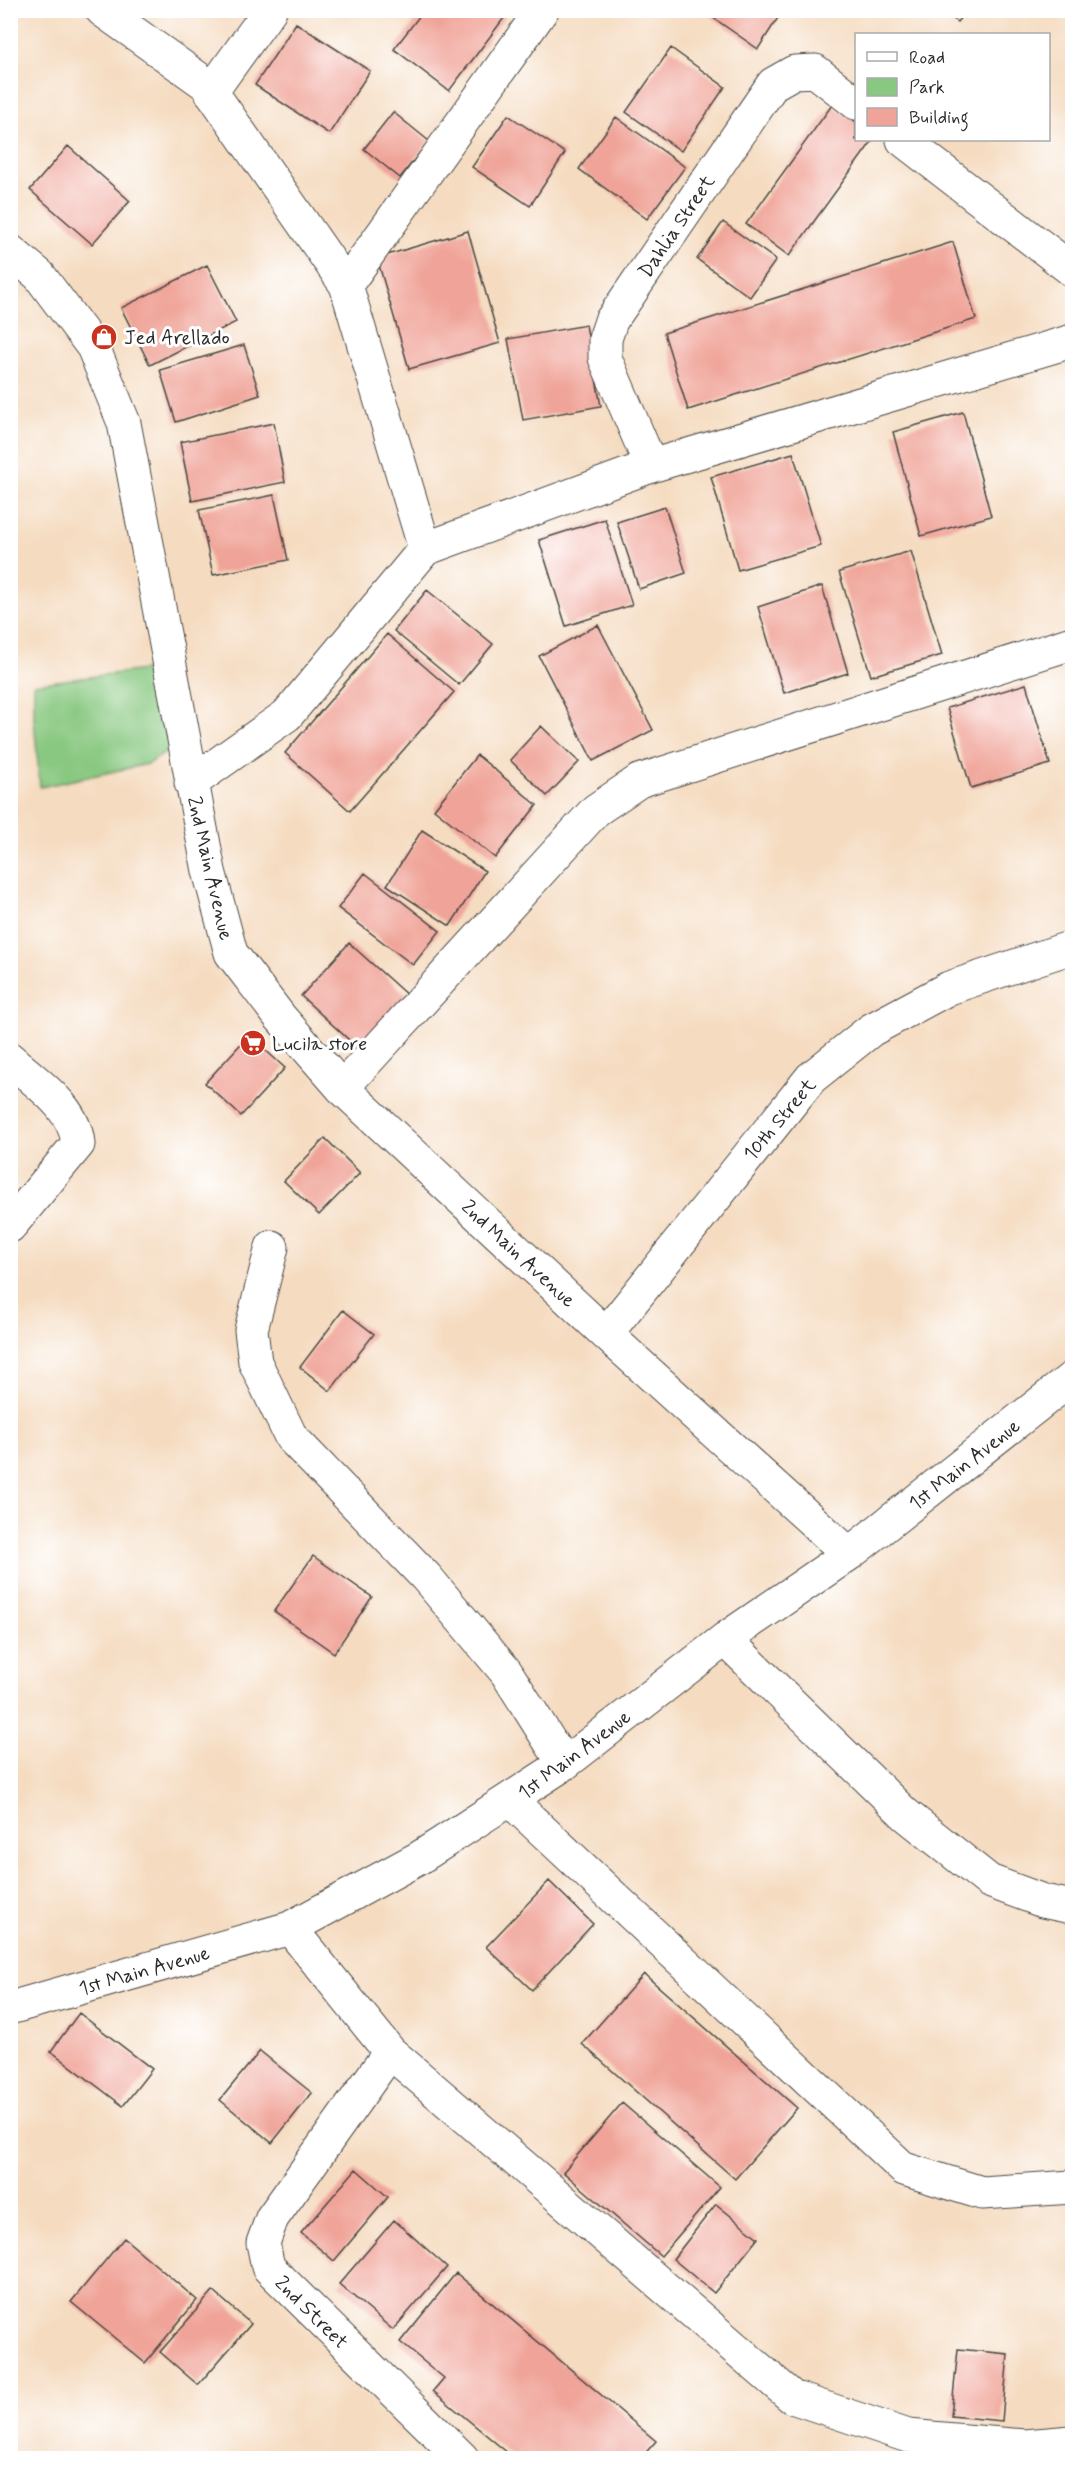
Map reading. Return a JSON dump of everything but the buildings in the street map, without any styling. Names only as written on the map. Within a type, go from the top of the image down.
[{"type":"street","points":[[102,10],[206,84],[346,285],[426,549]]},
{"type":"street","points":[[211,92],[270,10]]},
{"type":"street","points":[[346,285],[542,10]]},
{"type":"street","name":"Dahlia Street","points":[[651,466],[605,358],[605,339],[611,321],[773,84],[794,72],[815,71],[855,102]]},
{"type":"street","points":[[904,141],[1072,270]]},
{"type":"street","name":"2nd Main Avenue","points":[[10,251],[39,275],[93,347],[124,423],[191,783],[209,871],[231,954],[280,1017],[342,1088],[606,1334],[849,1554]]},
{"type":"street","points":[[191,783],[287,715],[426,549],[651,466],[1072,341]]},
{"type":"street","points":[[342,1088],[596,810],[639,781],[1072,644]]},
{"type":"street","name":"10th Street","points":[[606,1334],[811,1078],[871,1030],[949,988],[1072,947]]},
{"type":"street","points":[[10,1059],[69,1114],[77,1128],[78,1144],[10,1226]]},
{"type":"street","points":[[272,1247],[251,1330],[255,1362],[291,1437],[426,1577],[506,1672],[564,1764]]},
{"type":"street","name":"1st Main Avenue","points":[[10,2008],[290,1928],[419,1858],[511,1801],[564,1764],[725,1639],[849,1554],[1072,1378]]},
{"type":"street","points":[[725,1639],[904,1814],[989,1881],[1043,1901],[1072,1907]]},
{"type":"street","points":[[511,1801],[904,2169],[982,2193],[1072,2187]]},
{"type":"street","points":[[290,1928],[390,2052],[792,2397],[908,2436],[1025,2446],[1072,2442]]},
{"type":"street","name":"2nd Street","points":[[390,2052],[272,2218],[263,2243],[268,2267],[462,2458]]},
{"type":"green space","points":[[167,667],[179,744],[148,764],[40,787],[34,720],[34,684]]},
{"type":"place","name":"Jed Arellado","points":[[104,337]]},
{"type":"place","name":"Lucila store","points":[[253,1043]]}]
